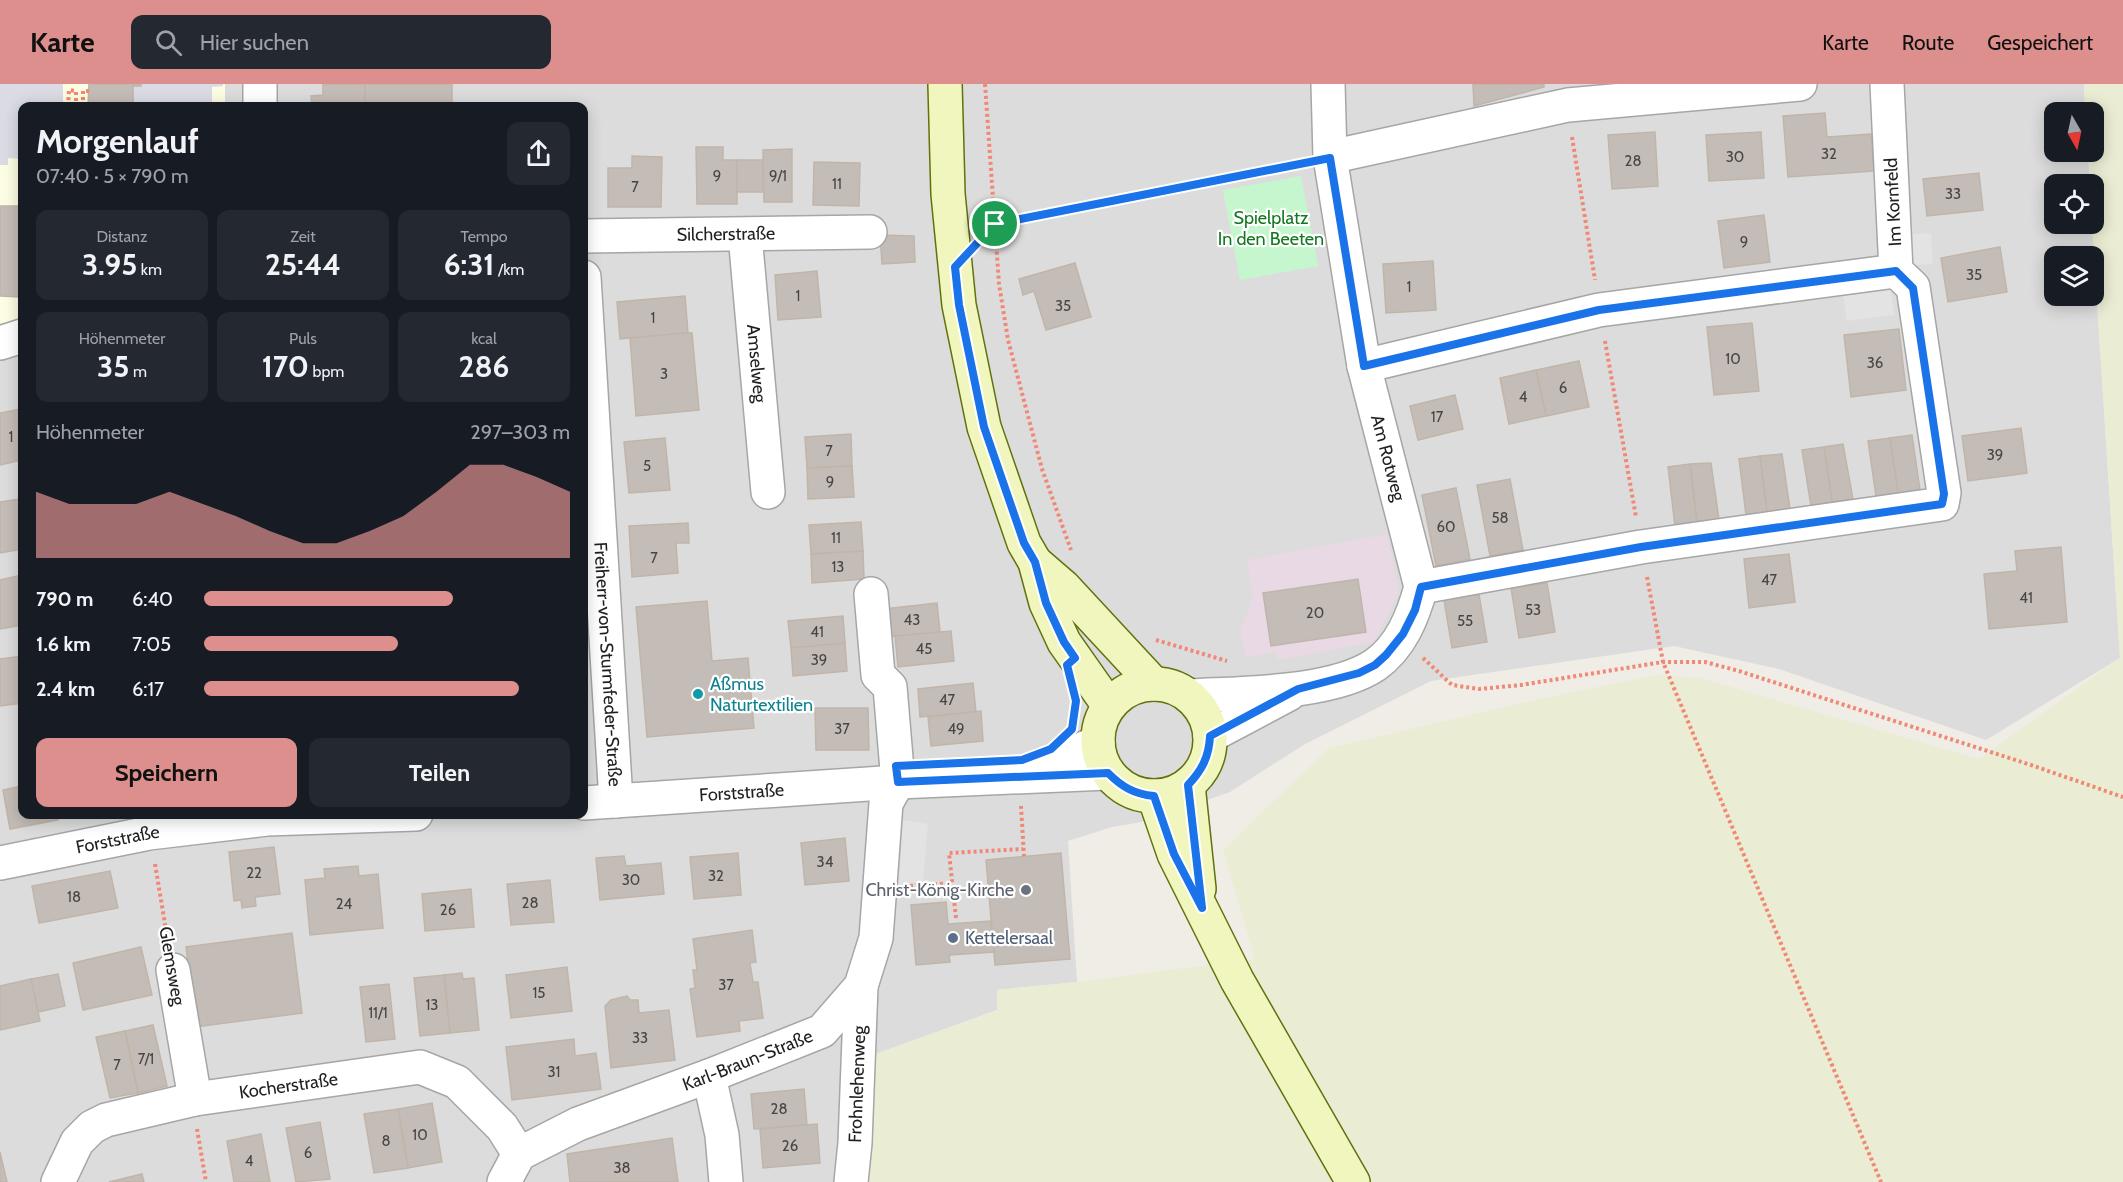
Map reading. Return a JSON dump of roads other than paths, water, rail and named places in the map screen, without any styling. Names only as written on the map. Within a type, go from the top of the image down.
[{"type":"main road","points":[[945,84],[948,184],[959,305],[984,427],[1024,543],[1035,562],[1046,603],[1064,642],[1109,706]]},
{"type":"main road","points":[[1035,562],[1064,587],[1154,684]]},
{"type":"main road","points":[[1154,684],[1173,687],[1190,696],[1204,714],[1210,736],[1205,763],[1188,785],[1172,793],[1154,796],[1141,795],[1129,790],[1108,773],[1098,742],[1098,729],[1109,706],[1121,694],[1137,687],[1154,684]]},
{"type":"main road","points":[[1188,785],[1202,908]]},
{"type":"main road","points":[[1154,796],[1174,854],[1237,980],[1353,1182]]},
{"type":"street","points":[[260,84],[260,102]]},
{"type":"street","name":"Am Rotweg","points":[[1328,84],[1330,158],[1364,366],[1421,587]]},
{"type":"street","points":[[1330,158],[1568,105],[1800,84]]},
{"type":"street","name":"Im Kornfeld","points":[[1421,587],[1641,547],[1942,504],[1944,494],[1913,288],[1896,271],[1887,84]]},
{"type":"street","name":"Silcherstraße","points":[[588,236],[870,232]]},
{"type":"street","name":"Amselweg","points":[[745,235],[768,492]]},
{"type":"street","points":[[1364,366],[1599,310],[1896,271]]},
{"type":"street","points":[[0,343],[18,337]]},
{"type":"street","name":"Freiherr-von-Sturmfeder-Straße","points":[[588,342],[616,801]]},
{"type":"street","points":[[1190,696],[1298,689],[1359,673],[1375,665],[1403,634],[1415,610],[1421,587]]},
{"type":"street","points":[[871,594],[878,675],[890,687],[898,782]]},
{"type":"street","points":[[1210,736],[1298,689]]},
{"type":"street","name":"Forststraße","points":[[1020,777],[1098,742]]},
{"type":"street","name":"Forststraße","points":[[588,803],[898,782],[1108,773]]},
{"type":"street","name":"Karl-Braun-Straße","points":[[512,1168],[578,1124],[710,1076],[822,1031],[861,986],[876,938],[886,803],[898,782]]},
{"type":"street","name":"Forststraße","points":[[0,863],[149,834],[253,819]]},
{"type":"street","name":"Glemsweg","points":[[172,970],[195,1099]]},
{"type":"street","name":"Frohnlehenweg","points":[[851,1182],[855,1143],[861,986]]},
{"type":"street","name":"Kocherstraße","points":[[58,1182],[77,1142],[92,1127],[106,1119],[195,1099],[420,1067],[457,1082],[502,1127],[512,1168]]},
{"type":"street","points":[[710,1076],[722,1134],[726,1182]]},
{"type":"place","name":"Aßmus Naturtextilien","points":[[698,694]]},
{"type":"place","name":"Christ-König-Kirche","points":[[1026,890]]},
{"type":"place","name":"Kettelersaal","points":[[953,938]]},
{"type":"park label","name":"Spielplatz In den Beeten","points":[[1271,228]]}]
